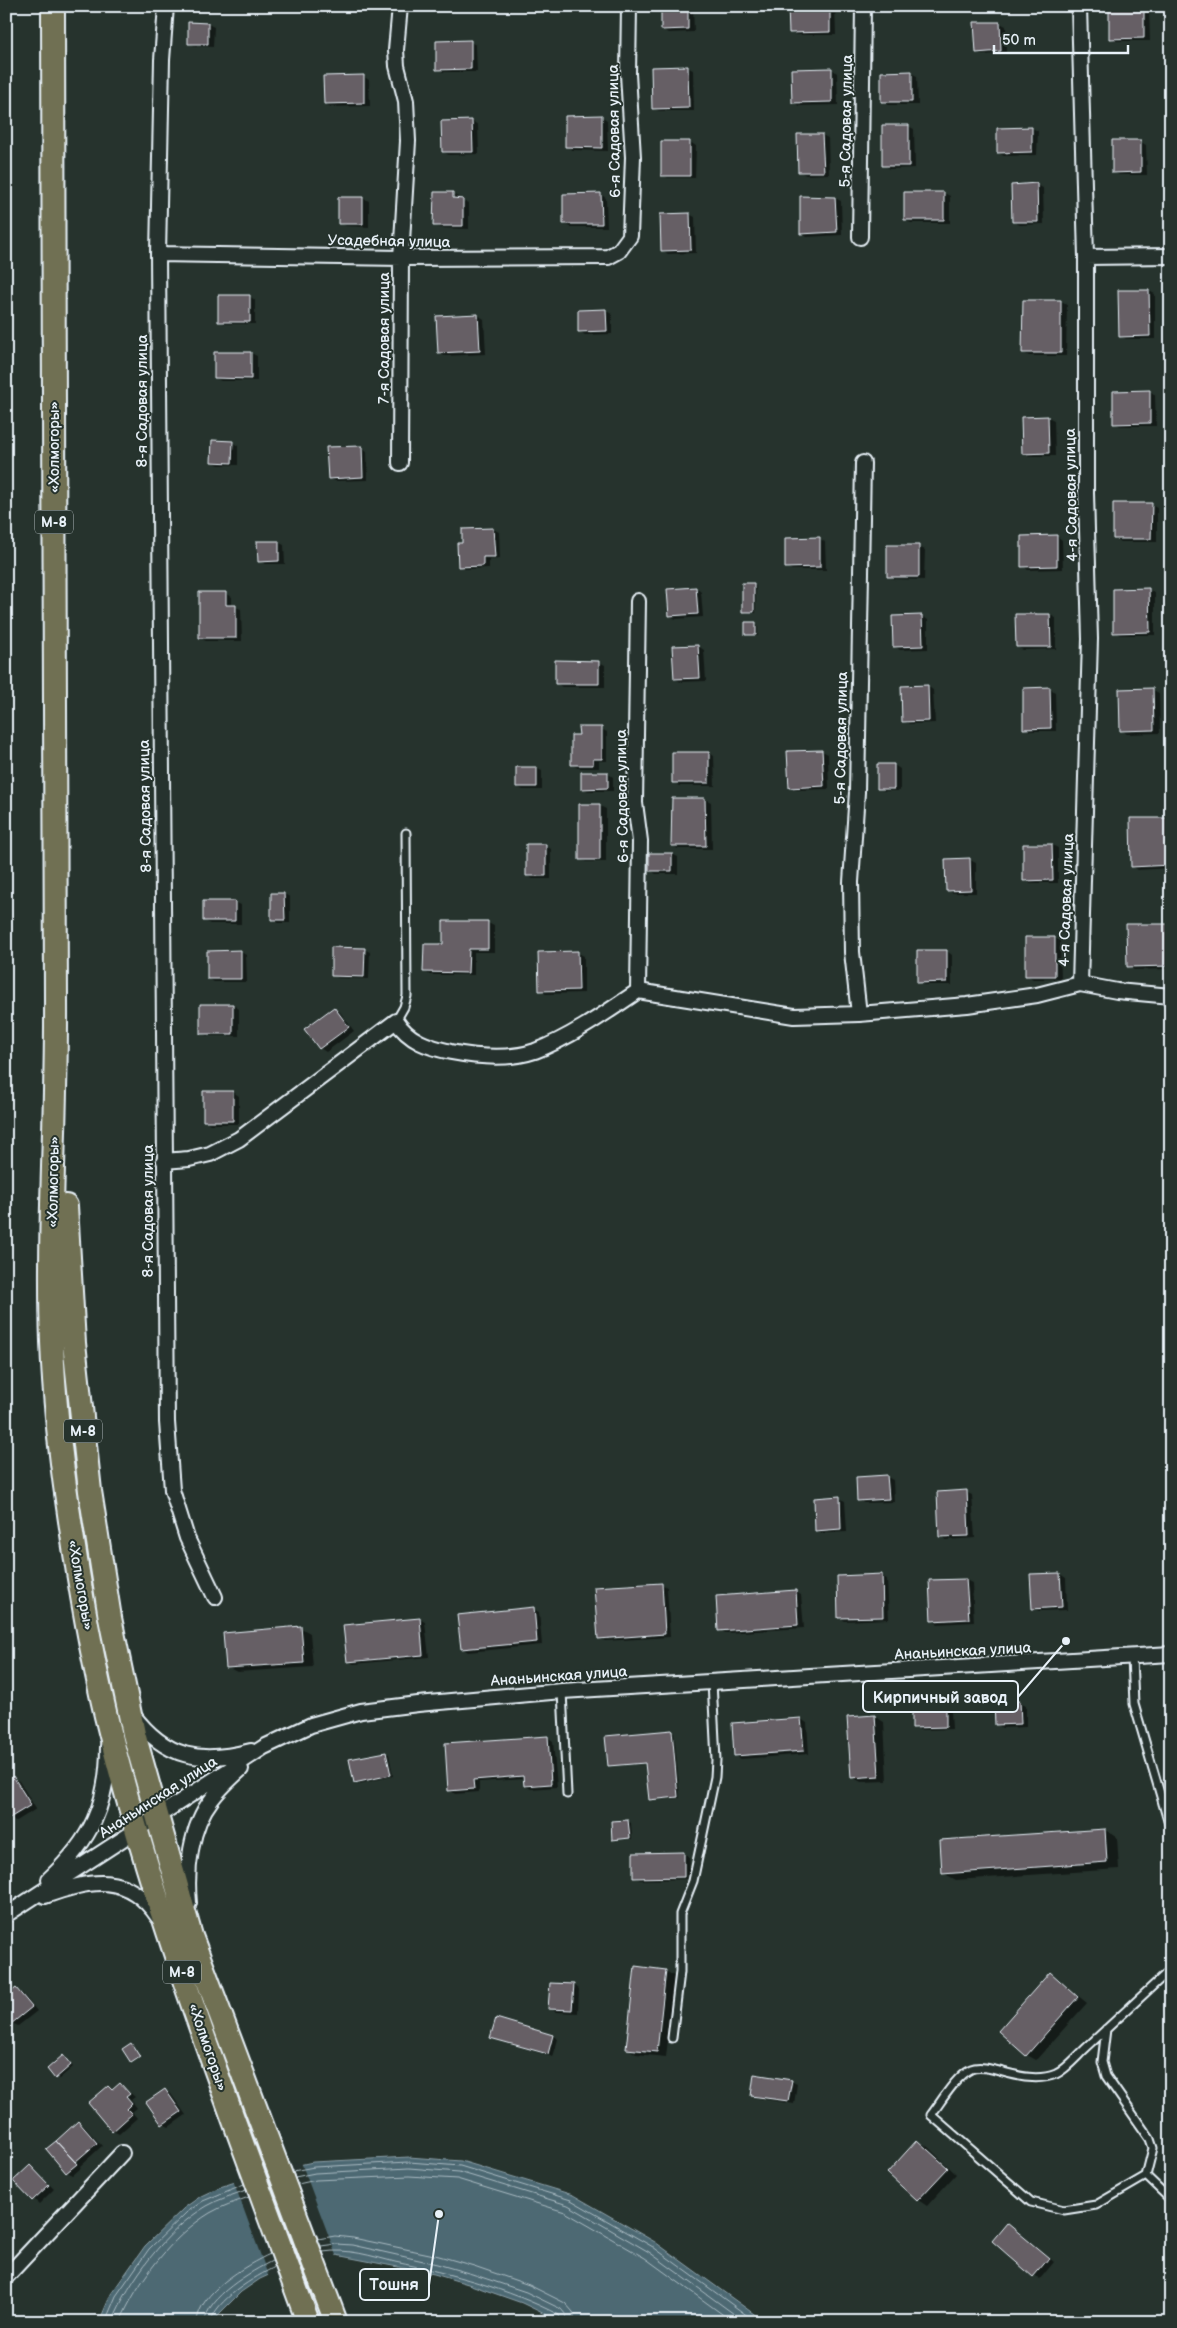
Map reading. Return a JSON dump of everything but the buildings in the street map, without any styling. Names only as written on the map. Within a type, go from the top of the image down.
[{"type":"highway","name":"«Холмогоры»","points":[[53,6],[57,1038],[52,1237],[52,1341],[55,1402],[68,1508],[87,1622],[106,1716],[137,1830],[168,1932],[231,2113],[308,2322]]},
{"type":"highway","name":"«Холмогоры»","points":[[57,1038],[78,1384],[98,1545],[127,1706],[156,1817],[191,1936],[256,2104],[336,2322]]},
{"type":"street","name":"8-я Садовая улица","points":[[166,6],[162,60],[158,254],[164,1313],[168,1466],[178,1514],[215,1597]]},
{"type":"street","name":"7-я Садовая улица","points":[[400,6],[396,50],[397,66],[406,101],[408,134],[401,258],[400,463]]},
{"type":"street","name":"6-я Садовая улица","points":[[619,251],[630,236],[633,157],[628,74],[629,6]]},
{"type":"street","name":"5-я Садовая улица","points":[[860,237],[863,6]]},
{"type":"street","name":"4-я Садовая улица","points":[[1080,6],[1086,257],[1086,494],[1090,639],[1080,984]]},
{"type":"street","name":"Усадебная улица","points":[[158,254],[401,258],[595,258],[608,257],[619,251]]},
{"type":"street","points":[[1086,257],[1171,256]]},
{"type":"street","name":"5-я Садовая улица","points":[[858,1014],[852,952],[852,882],[857,792],[863,463]]},
{"type":"street","name":"6-я Садовая улица","points":[[638,601],[635,804],[640,841],[638,990]]},
{"type":"street","points":[[164,1161],[189,1160],[210,1154],[239,1139],[396,1021],[404,1034],[421,1043],[443,1050],[473,1056],[508,1056],[534,1051],[601,1015],[638,990],[794,1016],[858,1014],[986,1003],[1037,995],[1080,984],[1117,991],[1171,996]]},
{"type":"street","name":"Ананьинская улица","points":[[6,1915],[264,1748],[311,1725],[361,1711],[562,1691],[1171,1654]]},
{"type":"street","points":[[127,1706],[138,1722],[158,1741],[186,1755],[214,1759],[264,1748]]},
{"type":"street","points":[[23,1904],[74,1855],[96,1818],[105,1783],[107,1764],[106,1716]]},
{"type":"street","points":[[191,1936],[188,1876],[190,1858],[198,1828],[210,1801],[264,1748]]},
{"type":"street","points":[[23,1904],[76,1885],[115,1883],[126,1887],[146,1902],[168,1932]]},
{"type":"street","points":[[6,2278],[122,2153]]},
{"type":"lane","points":[[396,1021],[404,1008],[407,996],[406,833]]},
{"type":"lane","points":[[1132,1656],[1134,1704],[1171,1831]]},
{"type":"lane","points":[[672,2038],[680,1972],[680,1914],[693,1881],[715,1777],[716,1760],[712,1681]]},
{"type":"lane","points":[[562,1691],[567,1794]]},
{"type":"lane","points":[[1163,1804],[1171,1802]]},
{"type":"lane","points":[[1106,2029],[1102,2062],[1106,2076],[1150,2139],[1153,2148],[1146,2176],[1096,2205],[1064,2210],[1031,2202],[931,2115],[962,2075],[972,2068],[985,2068],[1024,2078],[1043,2078],[1058,2073],[1171,1969]]},
{"type":"lane","points":[[1146,2176],[1171,2200]]},
{"type":"water","points":[[409,2157],[461,2161],[573,2195],[655,2242],[765,2322],[561,2322],[522,2303],[468,2284],[434,2274],[336,2255],[297,2262],[260,2279],[241,2292],[219,2314],[215,2322],[99,2322],[111,2294],[145,2246],[184,2208],[201,2196],[220,2187],[266,2172],[313,2162]]},
{"type":"pier","points":[[301,2162],[337,2258],[298,2265],[269,2278],[233,2180]]},
{"type":"place","name":"Кирпичный завод","points":[[1066,1641]]},
{"type":"place","name":"Тошня","points":[[439,2214]]}]
